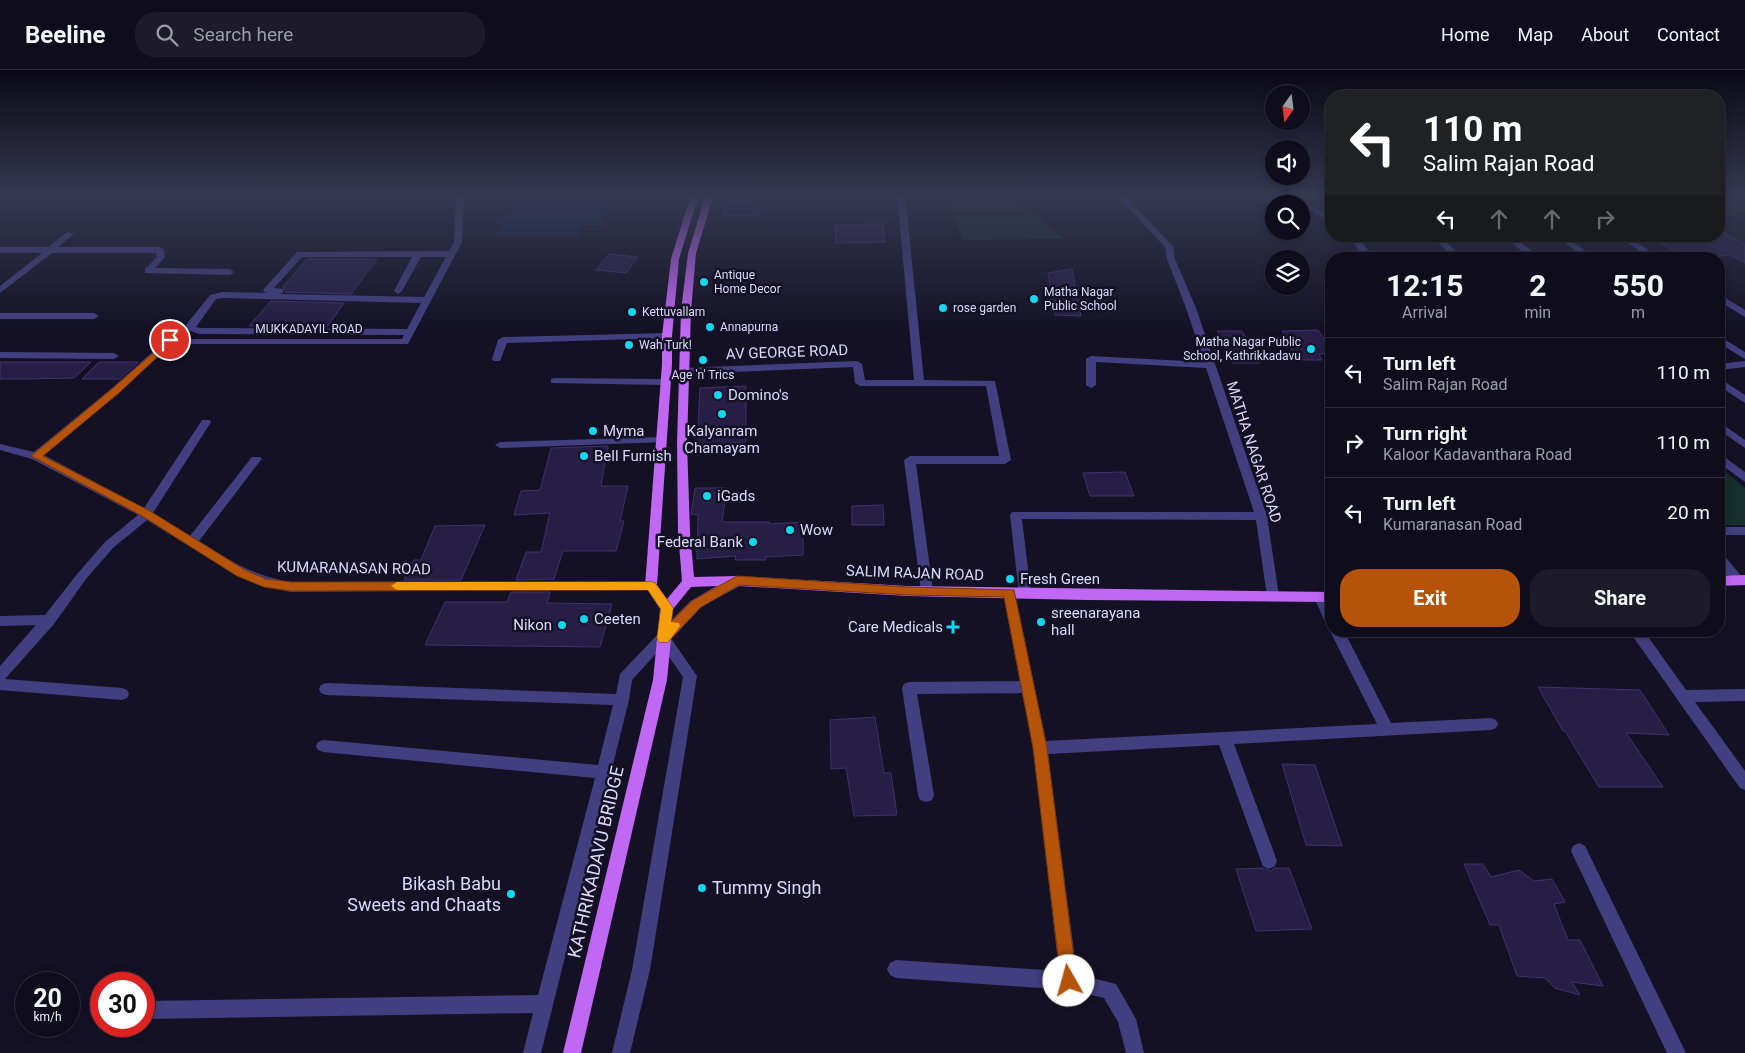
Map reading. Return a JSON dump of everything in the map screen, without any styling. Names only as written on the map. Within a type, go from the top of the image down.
[{"type":"main road","points":[[681,240],[675,259],[667,336],[651,586],[667,608],[688,582],[684,532],[683,371],[692,253],[696,240]]},
{"type":"main road","points":[[674,276],[690,276]]},
{"type":"main road","points":[[1725,581],[1741,580]]},
{"type":"main road","points":[[664,638],[696,604],[737,581]]},
{"type":"main road","name":"SALIM RAJAN ROAD","points":[[688,582],[737,581],[927,591],[1325,597]]},
{"type":"main road","name":"KATHRIKADAVU BRIDGE","points":[[572,1053],[660,680],[667,608]]},
{"type":"street","points":[[0,290],[63,240]]},
{"type":"street","points":[[430,296],[222,295],[213,297],[191,325],[191,328],[199,331],[410,332],[430,296],[452,254],[458,240]]},
{"type":"street","points":[[905,240],[919,383]]},
{"type":"street","name":"MATHA NAGAR ROAD","points":[[1163,240],[1169,246],[1171,259],[1191,308],[1261,516],[1273,596]]},
{"type":"street","points":[[1357,242],[1365,252]]},
{"type":"street","points":[[1442,242],[1452,252]]},
{"type":"street","points":[[1515,242],[1529,252]]},
{"type":"street","points":[[1568,242],[1583,252]]},
{"type":"street","points":[[1631,242],[1646,252]]},
{"type":"street","points":[[0,250],[160,250],[161,256],[148,271],[230,272]]},
{"type":"street","points":[[430,296],[398,291],[267,291],[300,254],[452,254]]},
{"type":"street","points":[[398,291],[418,254]]},
{"type":"street","points":[[1725,302],[1745,314]]},
{"type":"street","points":[[0,316],[94,316]]},
{"type":"street","name":"MUKKADAYIL ROAD","points":[[36,456],[116,390],[170,340],[405,342],[410,332]]},
{"type":"street","points":[[497,359],[504,340],[667,336]]},
{"type":"street","points":[[1725,343],[1745,356]]},
{"type":"street","points":[[0,355],[114,356]]},
{"type":"street","points":[[1091,385],[1091,359],[1210,365]]},
{"type":"street","name":"AV GEORGE ROAD","points":[[683,371],[856,364],[860,383],[992,383],[1006,460],[910,460],[927,591]]},
{"type":"street","points":[[1725,366],[1745,364]]},
{"type":"street","points":[[555,382],[665,382]]},
{"type":"street","points":[[1725,385],[1745,400]]},
{"type":"street","points":[[1,676],[109,545],[146,514],[206,422]]},
{"type":"street","points":[[1725,430],[1745,445]]},
{"type":"street","points":[[500,445],[661,440]]},
{"type":"street","name":"KUMARANASAN ROAD","points":[[0,447],[36,456],[146,514],[241,573],[264,582],[291,586],[651,586]]},
{"type":"street","points":[[192,542],[256,459]]},
{"type":"street","points":[[1725,463],[1745,478]]},
{"type":"street","points":[[1069,981],[1040,748],[1029,687],[1017,593],[1016,515],[1261,516]]},
{"type":"street","points":[[1725,531],[1745,531]]},
{"type":"street","points":[[1725,563],[1741,580]]},
{"type":"street","points":[[0,621],[49,620]]},
{"type":"street","points":[[1340,637],[1387,729]]},
{"type":"street","points":[[1640,637],[1745,783]]},
{"type":"street","points":[[532,1053],[622,700],[625,678],[664,638],[690,676],[640,970],[621,1053]]},
{"type":"street","points":[[1,676],[122,694]]},
{"type":"street","points":[[926,795],[909,688],[1029,687]]},
{"type":"street","points":[[326,689],[622,700]]},
{"type":"street","points":[[1683,696],[1745,695]]},
{"type":"street","points":[[1040,748],[1491,724]]},
{"type":"street","points":[[1224,738],[1269,861]]},
{"type":"street","points":[[323,746],[604,772]]},
{"type":"street","points":[[1579,851],[1677,1053]]},
{"type":"street","points":[[896,969],[1069,981],[1110,990],[1127,1019],[1135,1053]]},
{"type":"street","points":[[155,1010],[545,1004]]},
{"type":"green space","points":[[1725,472],[1745,488],[1745,525],[1725,525]]},
{"type":"building","points":[[836,240],[885,240],[885,242],[836,243]]},
{"type":"building","points":[[1725,240],[1737,240],[1745,244],[1745,263],[1731,255],[1725,256],[1725,252],[1676,252],[1660,242],[1725,242]]},
{"type":"building","points":[[609,254],[638,257],[626,273],[596,270]]},
{"type":"building","points":[[307,259],[377,259],[351,294],[285,292],[283,287]]},
{"type":"building","name":"Matha Nagar Public School","points":[[1072,269],[1081,316],[1055,315],[1048,273]]},
{"type":"building","points":[[271,301],[344,303],[327,327],[249,326]]},
{"type":"building","points":[[1318,330],[1325,341],[1325,354],[1319,354],[1322,360],[1297,360],[1282,331]]},
{"type":"building","points":[[1217,331],[1242,331],[1260,363],[1233,363]]},
{"type":"building","points":[[0,362],[91,362],[74,378],[0,379]]},
{"type":"building","points":[[99,362],[138,362],[120,379],[82,379]]},
{"type":"building","points":[[746,386],[746,442],[697,445],[700,388]]},
{"type":"building","points":[[608,446],[601,486],[628,486],[620,521],[624,521],[616,551],[563,551],[554,579],[516,580],[526,552],[541,552],[550,513],[514,515],[521,491],[540,490],[551,448]]},
{"type":"building","points":[[1125,472],[1134,496],[1090,496],[1083,473]]},
{"type":"building","points":[[695,488],[727,488],[722,522],[769,522],[769,524],[803,522],[803,555],[766,557],[766,560],[735,560],[736,556],[697,559],[698,515],[691,514]]},
{"type":"building","points":[[883,505],[884,525],[852,525],[852,506]]},
{"type":"building","points":[[485,525],[461,580],[404,580],[414,560],[421,560],[435,526]]},
{"type":"building","points":[[511,592],[550,592],[547,603],[612,604],[600,647],[425,645],[445,602],[507,602]]},
{"type":"building","points":[[1538,687],[1640,690],[1669,735],[1626,733],[1663,787],[1599,787],[1565,731],[1563,731]]},
{"type":"building","points":[[875,717],[884,773],[891,773],[897,815],[854,816],[846,768],[831,769],[830,720]]},
{"type":"building","points":[[1282,764],[1315,765],[1342,846],[1306,845]]},
{"type":"building","points":[[1464,864],[1483,864],[1491,877],[1519,870],[1534,881],[1552,879],[1565,902],[1554,904],[1568,940],[1580,940],[1603,986],[1572,982],[1580,995],[1555,988],[1545,978],[1517,976],[1499,925],[1490,925]]},
{"type":"building","points":[[1263,868],[1270,871],[1275,868],[1289,868],[1312,929],[1256,931],[1236,869]]},
{"type":"slow traffic","points":[[397,586],[651,586],[667,608],[664,638],[674,626]]},
{"type":"place","name":"Antique Home Decor","points":[[704,282]]},
{"type":"place","name":"Matha Nagar Public School","points":[[1034,299]]},
{"type":"place","name":"rose garden","points":[[943,308]]},
{"type":"place","name":"Kettuvallam","points":[[632,312]]},
{"type":"place","name":"Annapurna","points":[[710,327]]},
{"type":"place","name":"Wah Turk!","points":[[629,345]]},
{"type":"place","name":"Matha Nagar Public School, Kathrikkadavu","points":[[1311,349]]},
{"type":"place","name":"Age 'n' Trics","points":[[703,360]]},
{"type":"place","name":"Domino's","points":[[718,395]]},
{"type":"place","name":"Kalyanram Chamayam","points":[[722,414]]},
{"type":"place","name":"Myma","points":[[593,431]]},
{"type":"place","name":"Bell Furnish","points":[[584,456]]},
{"type":"place","name":"iGads","points":[[707,496]]},
{"type":"place","name":"Wow","points":[[790,530]]},
{"type":"place","name":"Federal Bank","points":[[753,542]]},
{"type":"place","name":"Fresh Green","points":[[1010,579]]},
{"type":"place","name":"Ceeten","points":[[584,619]]},
{"type":"place","name":"sreenarayana hall","points":[[1041,622]]},
{"type":"place","name":"Nikon","points":[[562,625]]},
{"type":"place","name":"Care Medicals","points":[[953,627]]},
{"type":"place","name":"Tummy Singh","points":[[702,888]]},
{"type":"place","name":"Bikash Babu Sweets and Chaats","points":[[511,894]]},
{"type":"route","points":[[170,340],[116,390],[36,456],[146,514],[241,573],[264,582],[291,586],[651,586],[667,608],[664,638],[696,604],[737,581],[908,591],[1009,593],[1040,748],[1069,981]]}]
